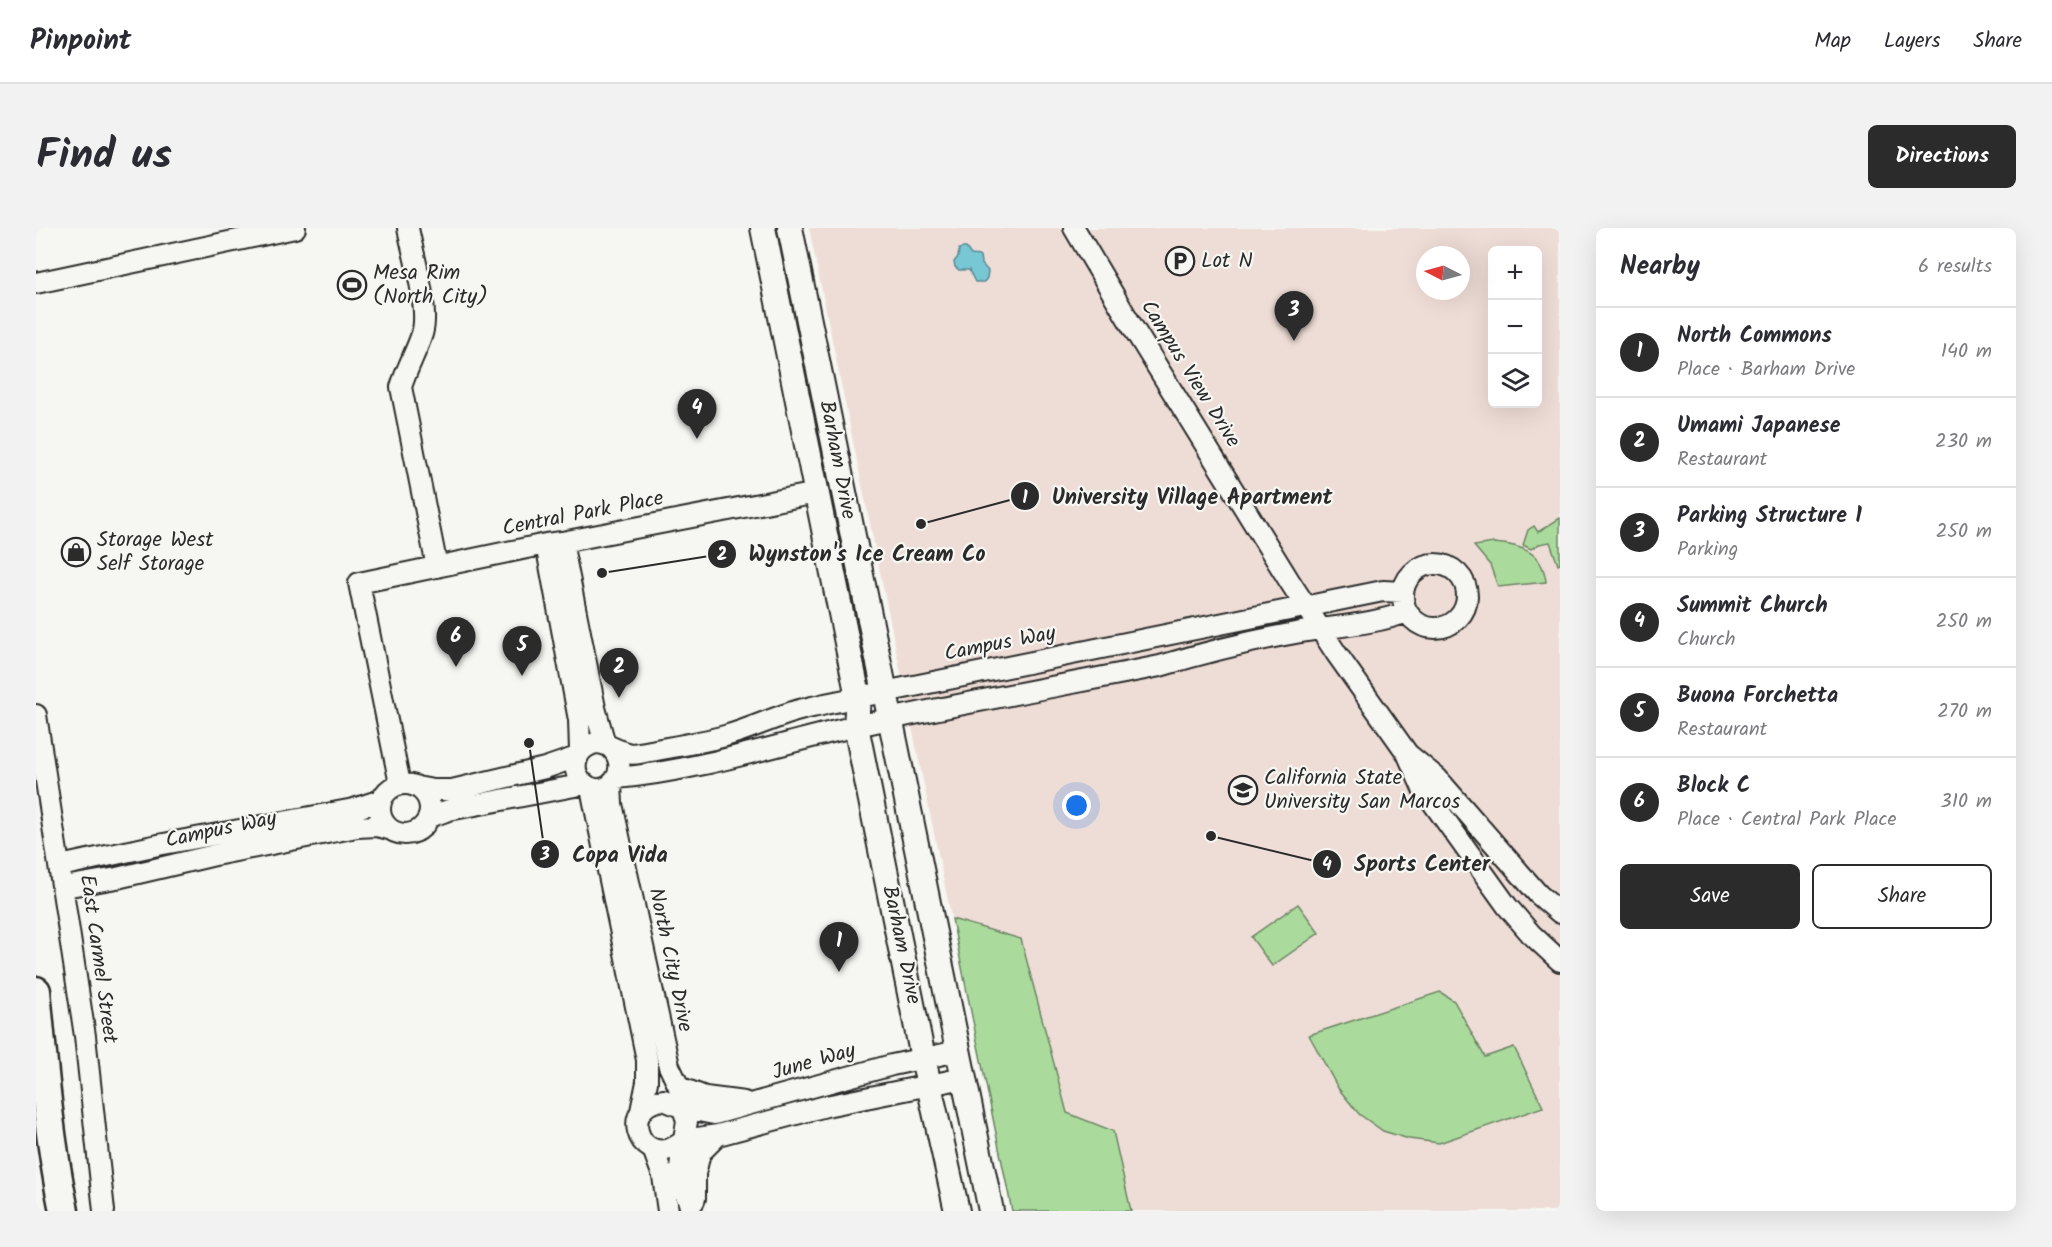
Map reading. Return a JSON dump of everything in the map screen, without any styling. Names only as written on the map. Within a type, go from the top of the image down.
[{"type":"highway","points":[[36,991],[54,1166],[64,1211]]},
{"type":"main road","name":"Barham Drive","points":[[763,228],[858,697],[856,726],[923,1058],[957,1211]]},
{"type":"main road","name":"Barham Drive","points":[[790,228],[964,1078]]},
{"type":"main road","points":[[964,1078],[991,1211]]},
{"type":"street","points":[[408,228],[424,308],[423,333],[406,369],[401,387],[438,567]]},
{"type":"street","name":"Campus View Drive","points":[[1074,228],[1141,342],[1321,630],[1407,753],[1423,789],[1494,889],[1531,934],[1560,961]]},
{"type":"street","points":[[36,283],[288,229]]},
{"type":"street","name":"Central Park Place","points":[[409,786],[359,583],[554,543],[818,501]]},
{"type":"street","points":[[554,543],[595,708],[608,745],[619,758],[620,773],[614,781]]},
{"type":"street","points":[[554,543],[579,720],[579,754],[576,772],[579,779],[588,786]]},
{"type":"street","name":"Campus Way","points":[[60,866],[158,845],[287,813],[354,809],[381,800],[392,788],[409,786],[452,790],[545,768],[579,754],[597,742],[628,754],[654,751],[724,736],[789,713],[858,697],[1306,606],[1383,591],[1405,602],[1391,618],[1290,634],[1204,652],[1160,666],[856,726],[740,756],[614,781],[598,789],[588,786],[449,810],[429,817],[425,825],[411,834],[396,833],[377,826],[357,827],[215,855],[117,878],[63,887]]},
{"type":"street","name":"East Carmel Street","points":[[36,715],[85,1036],[104,1211]]},
{"type":"street","name":"Campus View Drive","points":[[1407,753],[1437,778],[1538,894],[1560,913]]},
{"type":"street","name":"North City Drive","points":[[614,781],[612,804],[615,820],[669,1066],[679,1087],[687,1121],[680,1162],[682,1186],[691,1208]]},
{"type":"street","points":[[409,786],[424,792],[429,800],[429,817]]},
{"type":"street","name":"North City Drive","points":[[588,786],[647,1060],[646,1082],[641,1111],[637,1119],[637,1129],[640,1138],[653,1149],[663,1176],[668,1211]]},
{"type":"street","points":[[381,800],[380,816],[389,829]]},
{"type":"street","points":[[287,813],[293,831],[304,838]]},
{"type":"street","name":"June Way","points":[[683,1108],[714,1114],[822,1084],[958,1051]]},
{"type":"street","points":[[653,1149],[672,1148],[684,1140],[718,1135],[826,1106],[964,1078]]},
{"type":"street","points":[[679,1087],[705,1097],[755,1104]]},
{"type":"street","points":[[641,1111],[655,1101],[664,1100],[683,1108]]},
{"type":"street","points":[[691,1208],[695,1198],[695,1174],[700,1153],[718,1135]]},
{"type":"shaded area","name":"California State University San Marcos","points":[[809,228],[1560,228],[1560,1211],[1012,1211]]},
{"type":"green space","points":[[1560,518],[1560,564],[1558,565],[1550,542],[1539,544],[1531,549],[1523,545],[1528,530],[1534,526],[1538,532]]},
{"type":"green space","points":[[1494,543],[1521,548],[1529,552],[1540,563],[1546,582],[1498,587],[1490,565],[1474,546]]},
{"type":"green space","points":[[1298,904],[1319,933],[1272,966],[1251,937]]},
{"type":"green space","points":[[952,919],[1021,939],[1067,1113],[1113,1131],[1131,1211],[1012,1211]]},
{"type":"green space","points":[[1440,992],[1454,1001],[1485,1057],[1514,1047],[1543,1107],[1439,1143],[1409,1139],[1383,1131],[1359,1114],[1338,1088],[1309,1035]]},
{"type":"water","points":[[966,248],[971,255],[980,256],[981,263],[988,271],[984,282],[975,282],[969,270],[959,270],[955,267],[954,262],[958,257],[959,249]]},
{"type":"place","name":"Lot N","points":[[1180,261]]},
{"type":"place","name":"Mesa Rim (North City)","points":[[352,285]]},
{"type":"place","name":"Parking Structure 1","points":[[1294,341]]},
{"type":"place","name":"Summit Church","points":[[697,439]]},
{"type":"place","name":"University Village Apartment","points":[[921,524]]},
{"type":"place","name":"Storage West Self Storage","points":[[76,552]]},
{"type":"place","name":"Wynston's Ice Cream Co","points":[[602,573]]},
{"type":"place","name":"Block C","points":[[456,667]]},
{"type":"place","name":"Buona Forchetta","points":[[522,676]]},
{"type":"place","name":"Umami Japanese","points":[[619,698]]},
{"type":"place","name":"Copa Vida","points":[[529,743]]},
{"type":"place","name":"California State University San Marcos","points":[[1243,790]]},
{"type":"place","name":"Sports Center","points":[[1211,836]]},
{"type":"place","name":"North Commons","points":[[839,972]]}]
